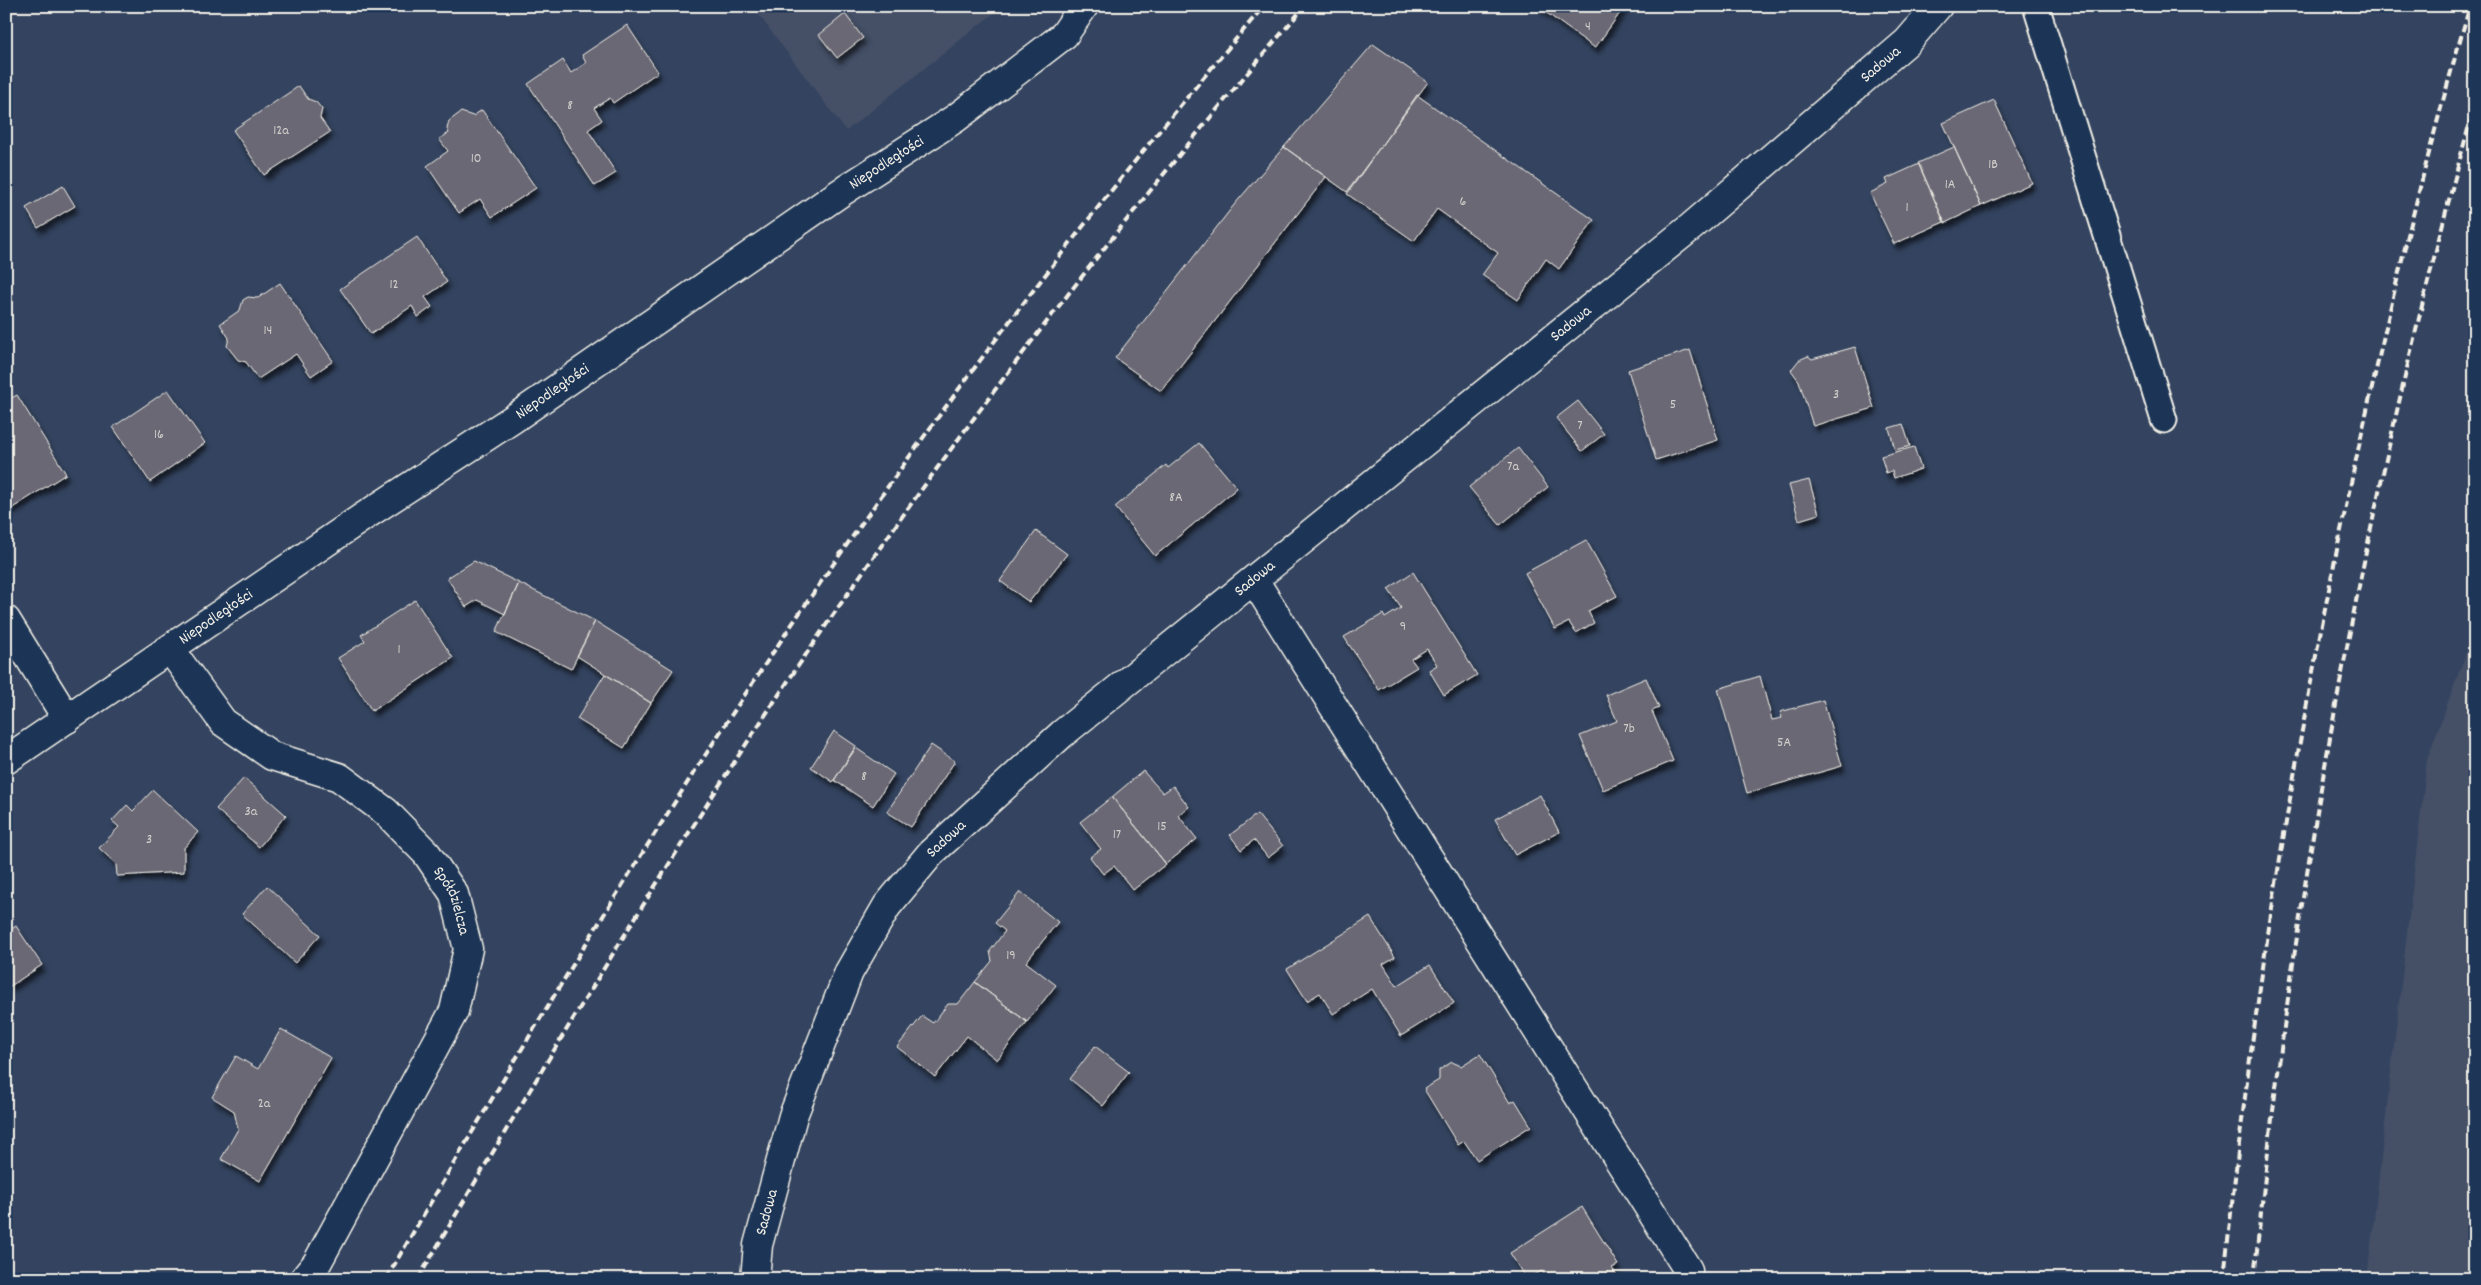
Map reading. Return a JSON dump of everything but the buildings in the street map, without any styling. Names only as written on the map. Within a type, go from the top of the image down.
[{"type":"street","name":"Niepodległości","points":[[6,760],[362,517],[513,418],[840,193],[956,118],[1064,35],[1084,6]]},
{"type":"street","name":"Sadowa","points":[[755,1279],[758,1245],[793,1116],[849,972],[887,906],[931,853],[1062,734],[1691,227],[1908,42],[1938,6]]},
{"type":"street","points":[[1254,580],[1688,1270]]},
{"type":"street","points":[[6,620],[67,719]]},
{"type":"street","name":"Spółdzielcza","points":[[170,649],[223,722],[272,756],[339,777],[393,819],[427,854],[454,894],[468,949],[454,1011],[317,1263],[304,1279]]},
{"type":"lane","points":[[2036,6],[2164,420]]},
{"type":"shaded area","points":[[752,6],[1003,6],[846,131]]},
{"type":"shaded area","points":[[2475,629],[2475,1279],[2367,1279],[2427,759]]},
{"type":"railway","points":[[386,1279],[503,1080],[623,884],[706,754],[836,560],[903,465],[1043,278],[1115,186],[1264,6]]},
{"type":"railway","points":[[418,1279],[629,927],[762,720],[889,535],[1022,354],[1091,266],[1232,91],[1305,6]]},
{"type":"railway","points":[[2224,1279],[2235,1175],[2263,968],[2296,762],[2315,660],[2357,455],[2396,286],[2438,118],[2470,6]]},
{"type":"railway","points":[[2254,1279],[2290,982],[2313,834],[2339,687],[2401,394],[2436,248],[2475,104]]}]
